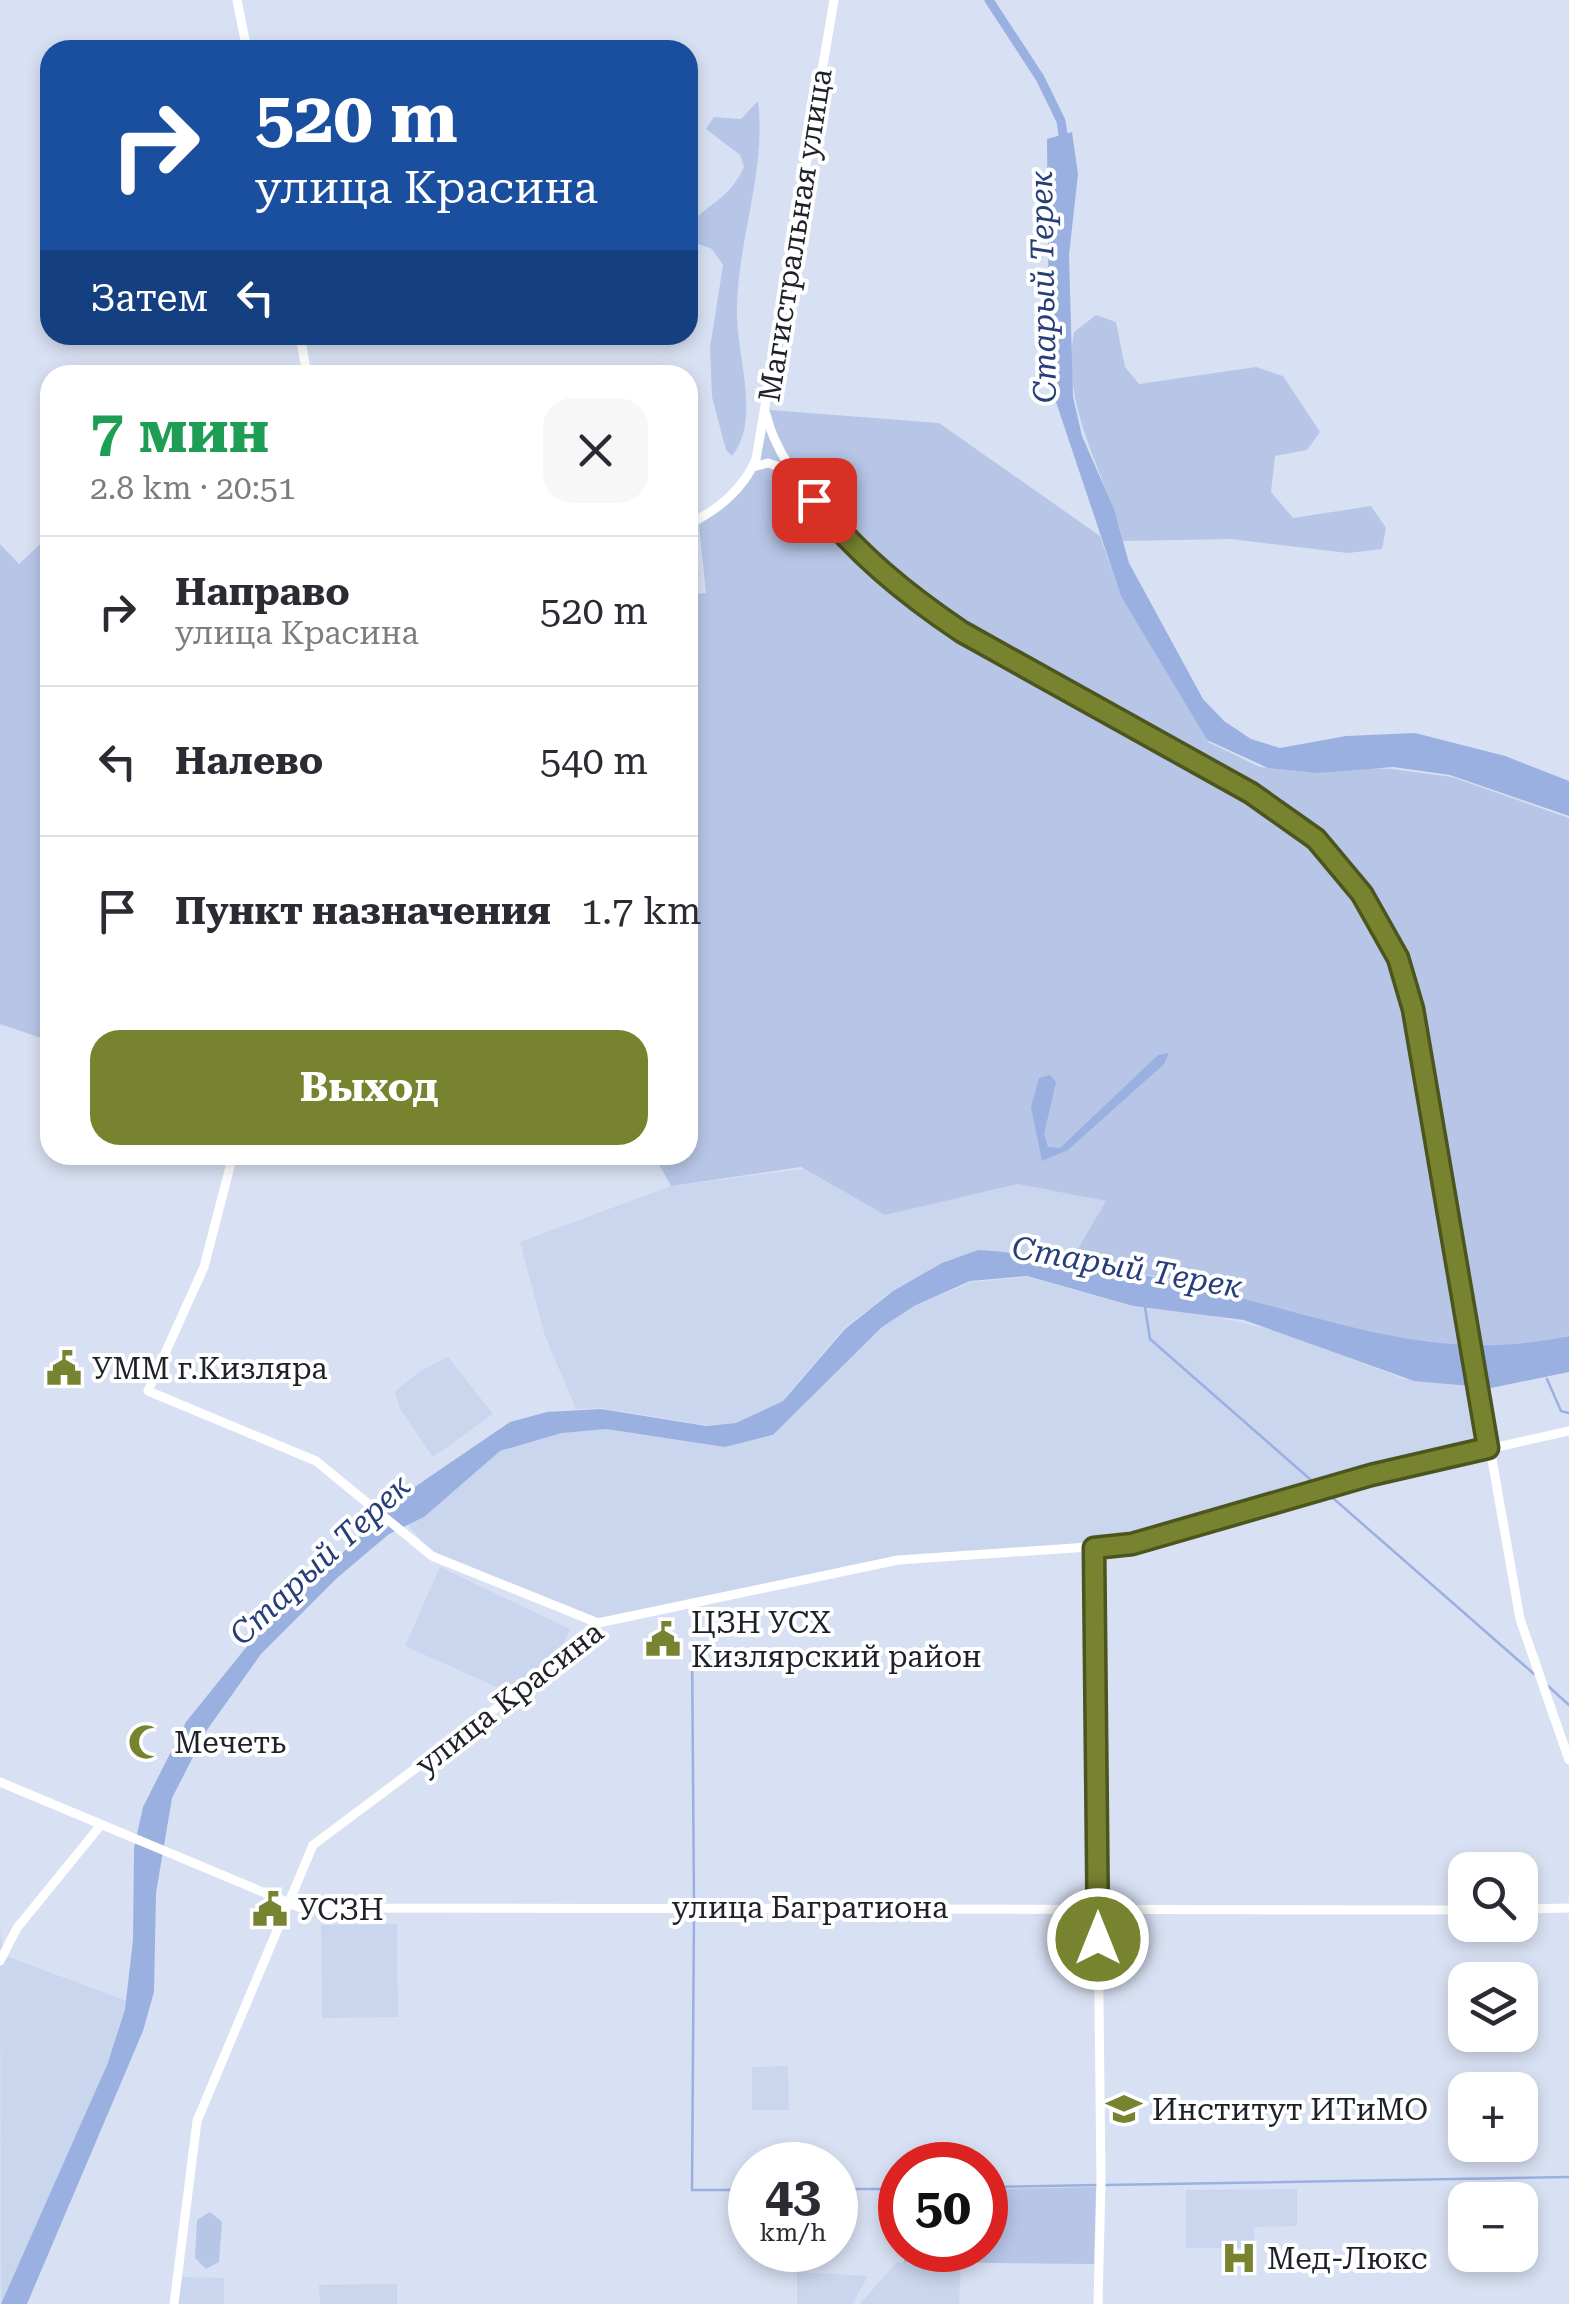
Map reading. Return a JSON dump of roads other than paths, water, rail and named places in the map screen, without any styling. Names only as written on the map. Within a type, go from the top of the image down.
[{"type":"street","points":[[238,0],[245,40]]},
{"type":"street","name":"Магистральная улица","points":[[834,0],[766,414],[792,472],[858,552],[919,604],[962,632],[1251,793],[1316,839],[1348,872],[1382,927],[1407,983],[1520,1619],[1569,1760]]},
{"type":"street","points":[[698,517],[718,506],[753,467],[766,414]]},
{"type":"street","points":[[753,467],[768,464],[792,472]]},
{"type":"street","points":[[230,1165],[204,1268],[148,1391],[316,1460],[432,1556],[598,1623]]},
{"type":"street","name":"улица Красина","points":[[289,1903],[313,1846],[511,1697],[598,1623],[898,1560],[1132,1544],[1371,1475],[1569,1431]]},
{"type":"street","points":[[1094,1548],[1101,2186],[1098,2304]]},
{"type":"street","points":[[0,1782],[100,1826],[17,1928],[0,1961]]},
{"type":"street","name":"улица Багратиона","points":[[100,1826],[301,1908],[1448,1910]]},
{"type":"street","points":[[174,2304],[197,2121],[289,1903]]},
{"type":"street","points":[[1538,1909],[1569,1908]]},
{"type":"waterway","name":"Старый Терек","points":[[989,0],[1040,78],[1061,121],[1064,142]]},
{"type":"waterway","points":[[1145,1307],[1150,1339],[1319,1487]]},
{"type":"waterway","points":[[1547,1379],[1561,1411],[1569,1413]]},
{"type":"waterway","points":[[1326,1492],[1534,1674]]},
{"type":"waterway","points":[[692,1642],[694,1905]]},
{"type":"waterway","points":[[1548,1686],[1569,1705]]},
{"type":"waterway","points":[[694,1913],[692,2190],[728,2190]]},
{"type":"waterway","points":[[1106,2185],[1569,2177]]},
{"type":"waterway","points":[[1008,2187],[1098,2185]]},
{"type":"waterway","points":[[858,2189],[878,2189]]},
{"type":"place","name":"УММ г.Кизляра","points":[[64,1368]]},
{"type":"place","name":"ЦЗН УСХ Кизлярский район","points":[[663,1639]]},
{"type":"place","name":"Мечеть","points":[[146,1742]]},
{"type":"place","name":"УСЗН","points":[[270,1909]]},
{"type":"place","name":"Институт ИТиМО","points":[[1124,2109]]},
{"type":"place","name":"Мед-Люкс","points":[[1239,2258]]}]
